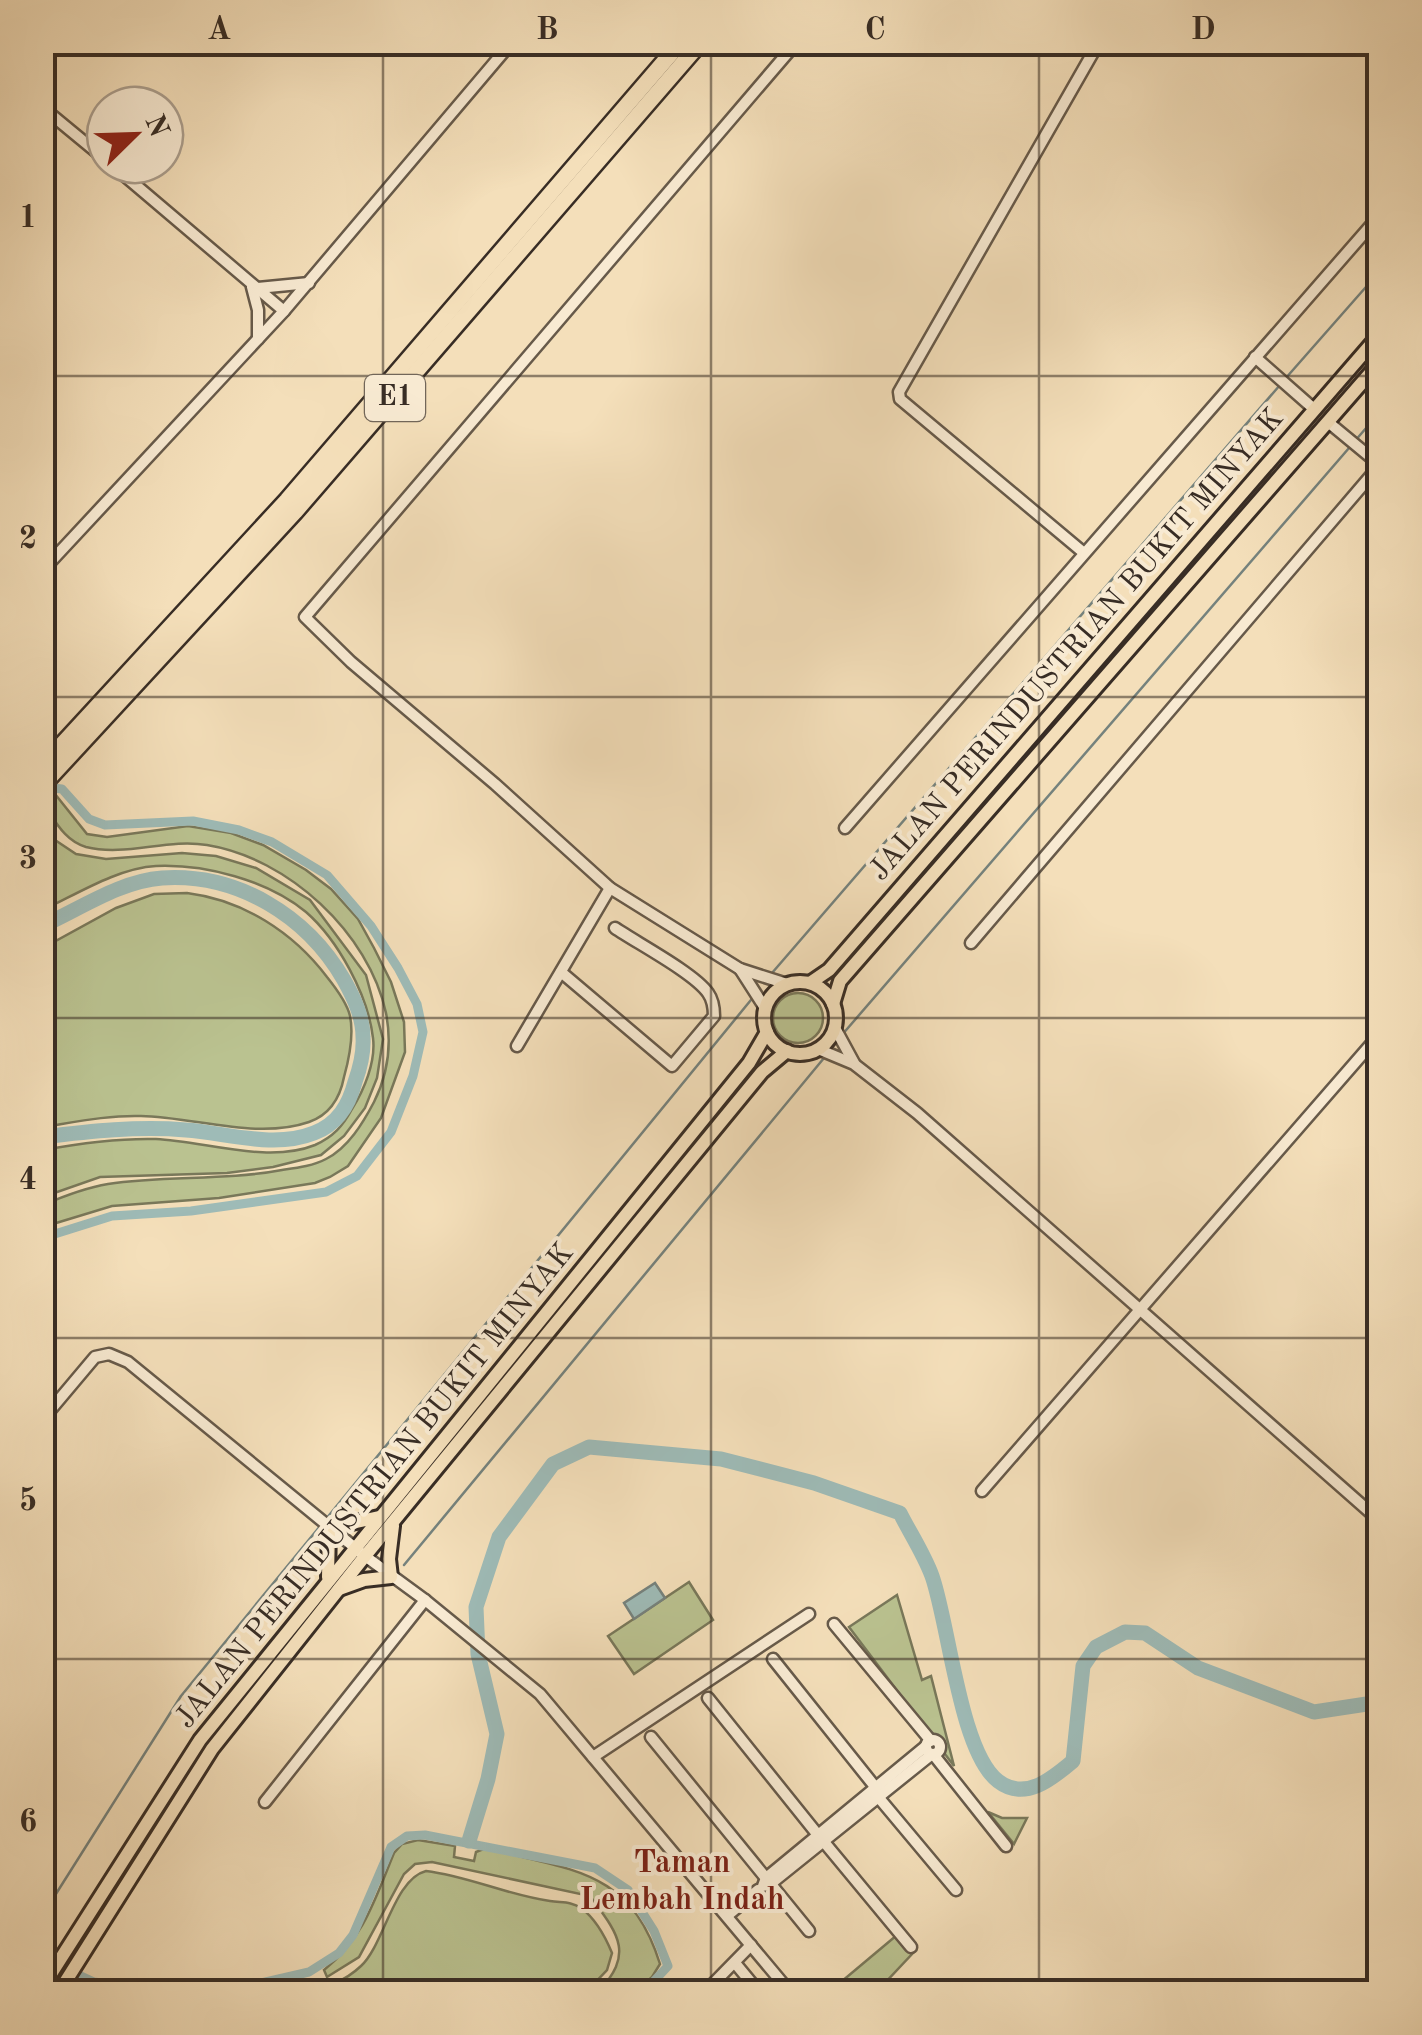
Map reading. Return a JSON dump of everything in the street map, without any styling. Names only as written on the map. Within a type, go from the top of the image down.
[{"type":"highway","name":"E1","points":[[42,786],[76,741],[363,414],[681,42]]},
{"type":"highway","name":"E1","points":[[42,766],[76,741],[308,497],[700,42]]},
{"type":"main road","name":"JALAN PERINDUSTRIAN BUKIT MINYAK","points":[[810,983],[829,970],[1310,406],[1380,334]]},
{"type":"main road","name":"JALAN PERINDUSTRIAN BUKIT MINYAK","points":[[833,1004],[840,981],[1332,426],[1380,362]]},
{"type":"main road","points":[[782,983],[810,983],[828,995],[839,1036],[821,1051],[787,1051],[768,1032],[762,1004],[782,983]]},
{"type":"main road","name":"JALAN PERINDUSTRIAN BUKIT MINYAK","points":[[387,1520],[750,1063],[768,1032]]},
{"type":"main road","name":"JALAN PERINDUSTRIAN BUKIT MINYAK","points":[[42,1988],[200,1740],[762,1072],[787,1051]]},
{"type":"main road","points":[[387,1520],[391,1576],[333,1584],[325,1524],[387,1520]]},
{"type":"main road","name":"JALAN PERINDUSTRIAN BUKIT MINYAK","points":[[59,1992],[212,1749],[333,1584]]},
{"type":"street","points":[[42,571],[284,311],[512,42]]},
{"type":"street","points":[[782,983],[740,969],[610,888],[351,662],[305,617],[797,42]]},
{"type":"street","points":[[1084,553],[900,400],[900,392],[1098,42]]},
{"type":"street","points":[[42,106],[85,143]]},
{"type":"street","points":[[136,185],[284,311]]},
{"type":"street","name":"JALAN PERINDUSTRIAN BUKIT MINYAK","points":[[845,828],[1258,360],[1380,215]]},
{"type":"street","points":[[253,285],[308,283]]},
{"type":"street","points":[[253,285],[258,340]]},
{"type":"street","points":[[1258,360],[1310,406]]},
{"type":"street","points":[[971,943],[1376,463],[1332,426]]},
{"type":"street","points":[[517,1046],[610,888]]},
{"type":"street","points":[[560,972],[672,1066],[714,1016],[713,1004],[708,992],[695,981],[615,928]]},
{"type":"street","points":[[740,969],[762,1004]]},
{"type":"street","points":[[982,1491],[1380,1034]]},
{"type":"street","points":[[839,1036],[854,1064]]},
{"type":"street","points":[[821,1051],[854,1064],[917,1113],[1380,1522]]},
{"type":"street","points":[[42,1420],[94,1357],[109,1354],[128,1362],[540,1694],[790,1992]]},
{"type":"street","points":[[264,1802],[424,1600]]},
{"type":"street","points":[[594,1757],[809,1614]]},
{"type":"street","points":[[834,1624],[1006,1846]]},
{"type":"street","points":[[773,1659],[956,1890]]},
{"type":"street","points":[[708,1698],[911,1947]]},
{"type":"street","points":[[651,1738],[809,1931]]},
{"type":"street","points":[[769,1882],[931,1749]]},
{"type":"street","points":[[727,1916],[758,1890]]},
{"type":"street","points":[[705,1992],[751,1945]]},
{"type":"street","points":[[735,1962],[760,1992]]},
{"type":"green space","points":[[55,794],[87,834],[107,837],[188,826],[231,833],[263,845],[331,889],[358,919],[391,982],[404,1022],[405,1052],[381,1118],[348,1166],[315,1183],[219,1198],[112,1206],[43,1227],[43,1205],[91,1188],[129,1181],[260,1173],[326,1159],[348,1142],[370,1110],[383,1081],[389,1047],[386,1013],[377,983],[362,955],[343,928],[295,883],[267,865],[207,845],[116,850],[86,847],[67,836],[44,805]]},
{"type":"green space","points":[[43,819],[49,836],[76,854],[106,859],[182,853],[216,856],[256,868],[310,900],[366,975],[383,1039],[377,1078],[365,1108],[344,1136],[321,1155],[273,1167],[227,1173],[100,1177],[43,1197],[43,1150],[142,1139],[257,1152],[315,1145],[341,1126],[361,1093],[373,1057],[373,1038],[358,987],[329,937],[306,912],[254,883],[215,871],[156,866],[127,871],[43,910]]},
{"type":"green space","points":[[187,893],[228,903],[283,932],[334,985],[351,1023],[348,1063],[336,1099],[316,1119],[289,1127],[247,1128],[129,1116],[43,1127],[43,948],[116,908],[154,894]]},
{"type":"green space","points":[[798,993],[816,1000],[823,1018],[816,1036],[798,1043],[780,1036],[773,1018],[780,1000]]},
{"type":"green space","points":[[689,1582],[713,1620],[634,1674],[608,1636]]},
{"type":"green space","points":[[897,1595],[922,1680],[931,1676],[954,1766],[849,1627]]},
{"type":"green space","points":[[988,1812],[1002,1818],[1027,1818],[1014,1844]]},
{"type":"green space","points":[[418,1840],[455,1846],[454,1857],[474,1861],[476,1852],[486,1848],[594,1879],[632,1909],[660,1964],[635,1992],[598,1992],[619,1955],[615,1933],[590,1896],[432,1862],[415,1864],[404,1874],[359,1957],[327,1977],[324,1970],[349,1945],[367,1917],[394,1853],[402,1844]]},
{"type":"green space","points":[[426,1871],[577,1906],[596,1923],[612,1953],[607,1970],[586,1992],[305,1992],[335,1983],[361,1966],[397,1899],[415,1877]]},
{"type":"green space","points":[[897,1935],[913,1953],[881,1992],[829,1992]]},
{"type":"water","points":[[655,1583],[665,1598],[634,1619],[624,1603]]},
{"type":"waterway","points":[[1285,379],[1380,271]]},
{"type":"waterway","points":[[772,973],[1280,385]]},
{"type":"waterway","points":[[1354,442],[1380,412]]},
{"type":"waterway","points":[[841,1036],[1349,448]]},
{"type":"waterway","points":[[42,1238],[112,1216],[191,1211],[326,1192],[357,1176],[391,1132],[413,1076],[423,1032],[417,1004],[398,968],[371,926],[327,875],[272,842],[239,830],[193,821],[105,825],[89,819],[62,789],[43,787]]},
{"type":"waterway","points":[[42,926],[146,880],[190,878],[243,891],[290,918],[329,957],[354,1001],[363,1043],[357,1077],[341,1113],[322,1129],[299,1138],[267,1140],[150,1129],[42,1137]]},
{"type":"waterway","points":[[326,1519],[755,995]]},
{"type":"waterway","points":[[404,1565],[824,1058]]},
{"type":"waterway","points":[[469,1841],[497,1734],[478,1654],[476,1607],[499,1537],[553,1464],[589,1447],[721,1459],[814,1483],[900,1513],[932,1576],[974,1743],[985,1766],[1008,1787],[1038,1785],[1073,1761],[1083,1666],[1096,1647],[1125,1632],[1145,1633],[1198,1668],[1314,1712],[1380,1702]]},
{"type":"waterway","points":[[42,1916],[181,1696],[321,1525]]},
{"type":"waterway","points":[[42,1958],[94,1982],[153,1990],[257,1984],[309,1972],[339,1953],[353,1935],[391,1847],[407,1836],[425,1835],[595,1868],[628,1890],[654,1931],[668,1966],[644,1992]]},
{"type":"district","name":"Taman Lembah Indah","points":[[682,1882]]}]
